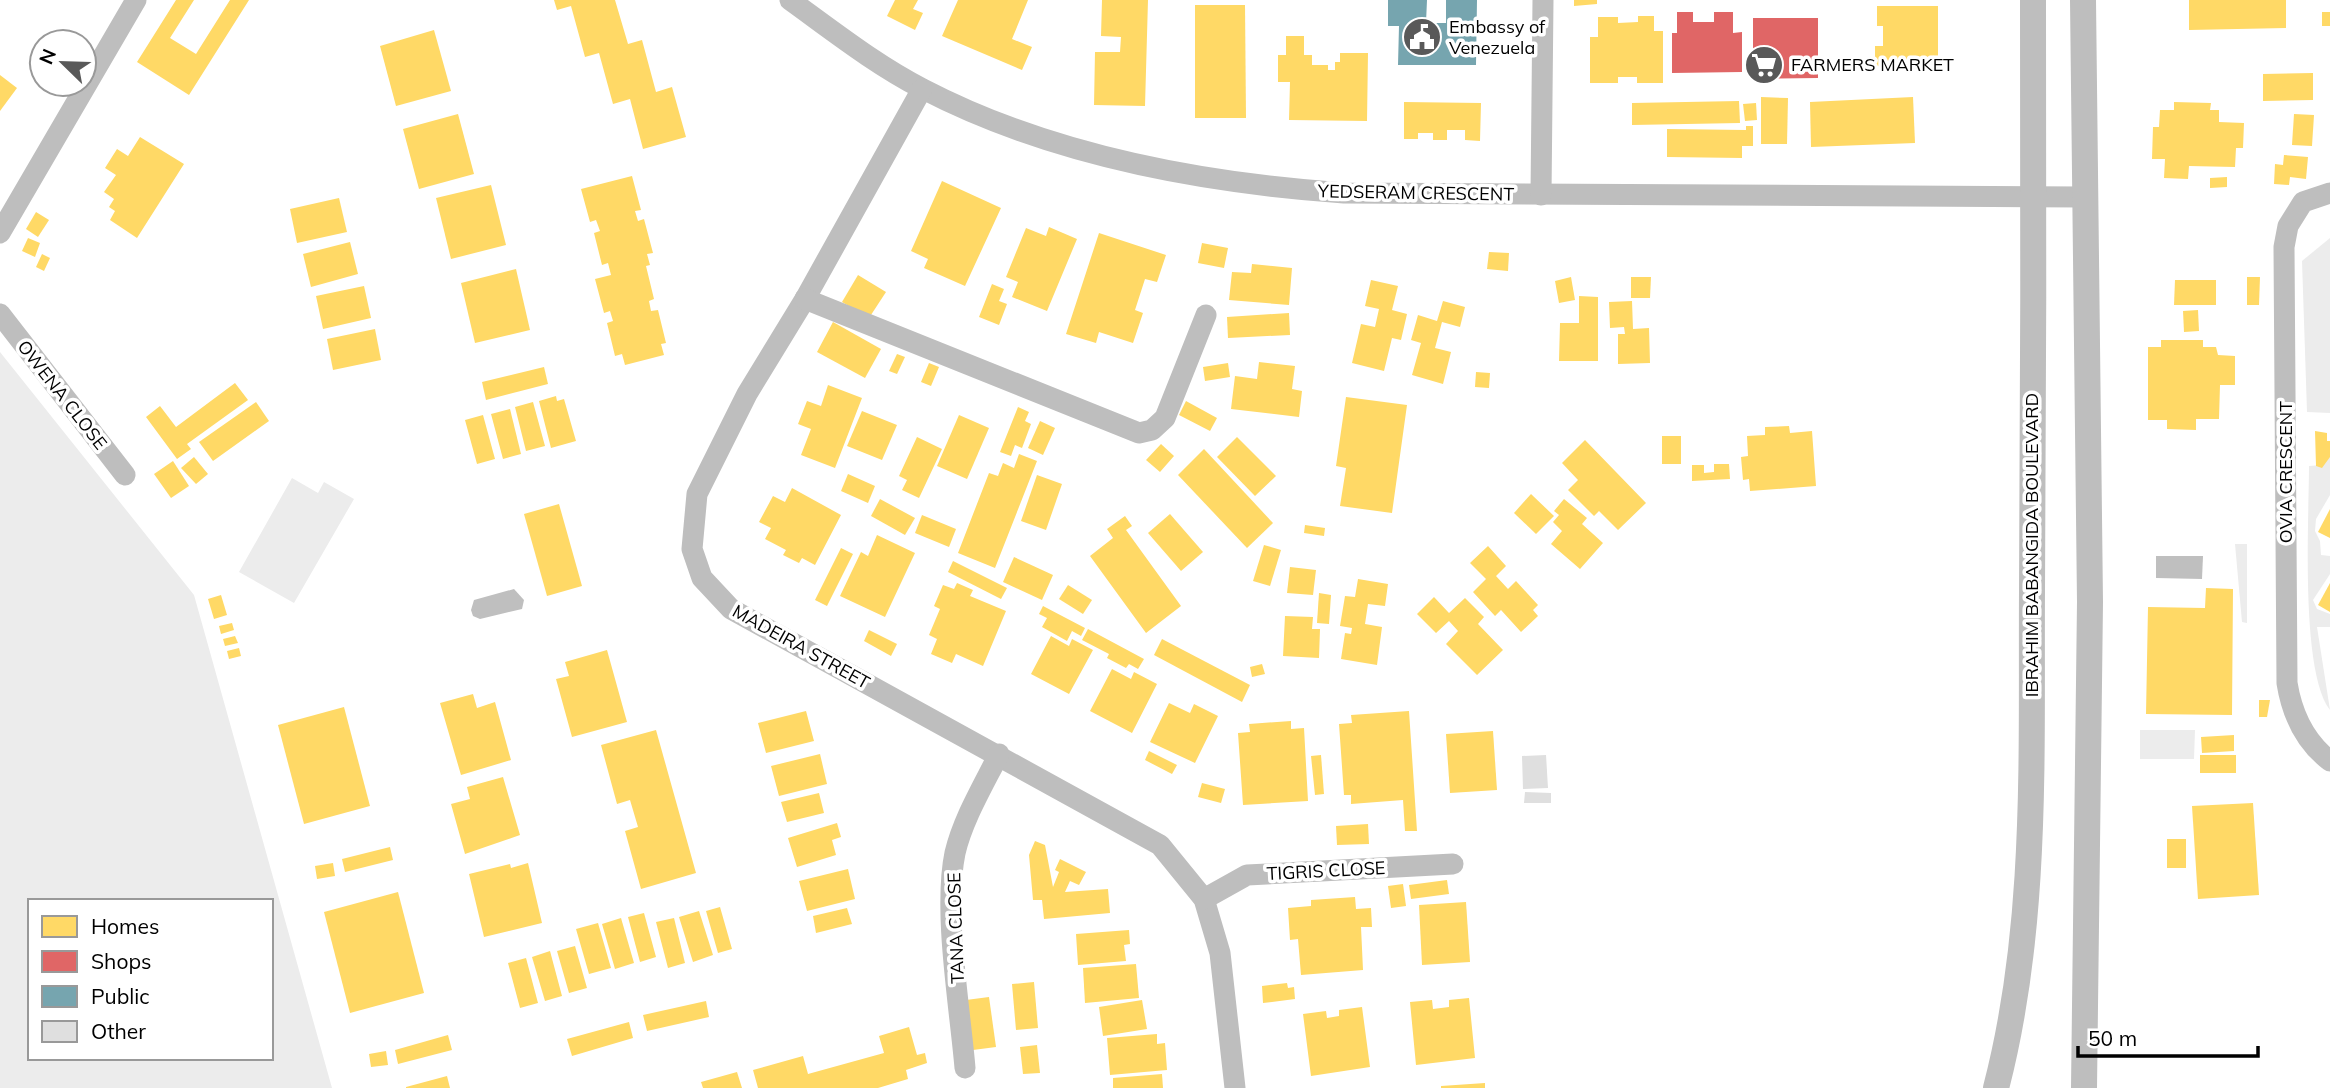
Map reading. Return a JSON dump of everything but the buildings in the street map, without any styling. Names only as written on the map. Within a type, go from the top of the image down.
[{"type":"street","name":"YEDSERAM CRESCENT","points":[[790,0],[922,89],[1031,133],[1154,169],[1288,190],[1333,193],[2084,197]]},
{"type":"street","points":[[1541,194],[1543,0]]},
{"type":"street","name":"IBRAHIM BABANGIDA BOULEVARD","points":[[1996,1088],[2024,939],[2028,877],[2034,198],[2033,0]]},
{"type":"street","points":[[2083,0],[2091,602],[2084,1088]]},
{"type":"street","points":[[0,233],[126,4]]},
{"type":"street","name":"MADEIRA STREET","points":[[922,89],[805,299],[747,394],[697,494],[692,549],[702,578],[731,610],[999,754],[1160,845],[1204,899],[1220,953],[1235,1088]]},
{"type":"street","name":"OVIA CRESCENT","points":[[2330,193],[2303,202],[2295,212],[2288,226],[2284,261],[2287,682],[2292,709],[2303,731],[2317,751],[2330,761]]},
{"type":"street","points":[[805,299],[1139,433],[1152,430],[1165,418],[1206,315]]},
{"type":"street","name":"OWENA CLOSE","points":[[0,314],[125,475]]},
{"type":"street","name":"TANA CLOSE","points":[[965,1068],[952,888],[956,853],[969,816],[999,754]]},
{"type":"street","name":"TIGRIS CLOSE","points":[[1204,899],[1247,875],[1453,864]]},
{"type":"shaded area","points":[[2330,238],[2330,413],[2307,412],[2302,261]]},
{"type":"shaded area","points":[[0,352],[194,595],[332,1088],[0,1088]]},
{"type":"shaded area","points":[[2330,453],[2330,495],[2316,519],[2315,531],[2320,541],[2321,555],[2330,556],[2330,574],[2313,600],[2317,609],[2330,614],[2330,627],[2317,627],[2330,710],[2320,690],[2314,663],[2310,630],[2308,556],[2309,466],[2322,465]]},
{"type":"shaded area","points":[[292,478],[318,493],[324,482],[354,499],[294,603],[239,572]]},
{"type":"shaded area","points":[[2235,544],[2247,544],[2247,623],[2242,622]]},
{"type":"shaded area","points":[[2156,556],[2203,556],[2202,579],[2156,578]]},
{"type":"shaded area","points":[[514,589],[524,600],[522,609],[480,619],[473,616],[471,610],[474,600]]},
{"type":"shaded area","points":[[2140,730],[2195,730],[2194,759],[2140,759]]},
{"type":"place","name":"Embassy of Venezuela","points":[[1422,37]]},
{"type":"place","name":"FARMERS MARKET","points":[[1764,65]]}]
